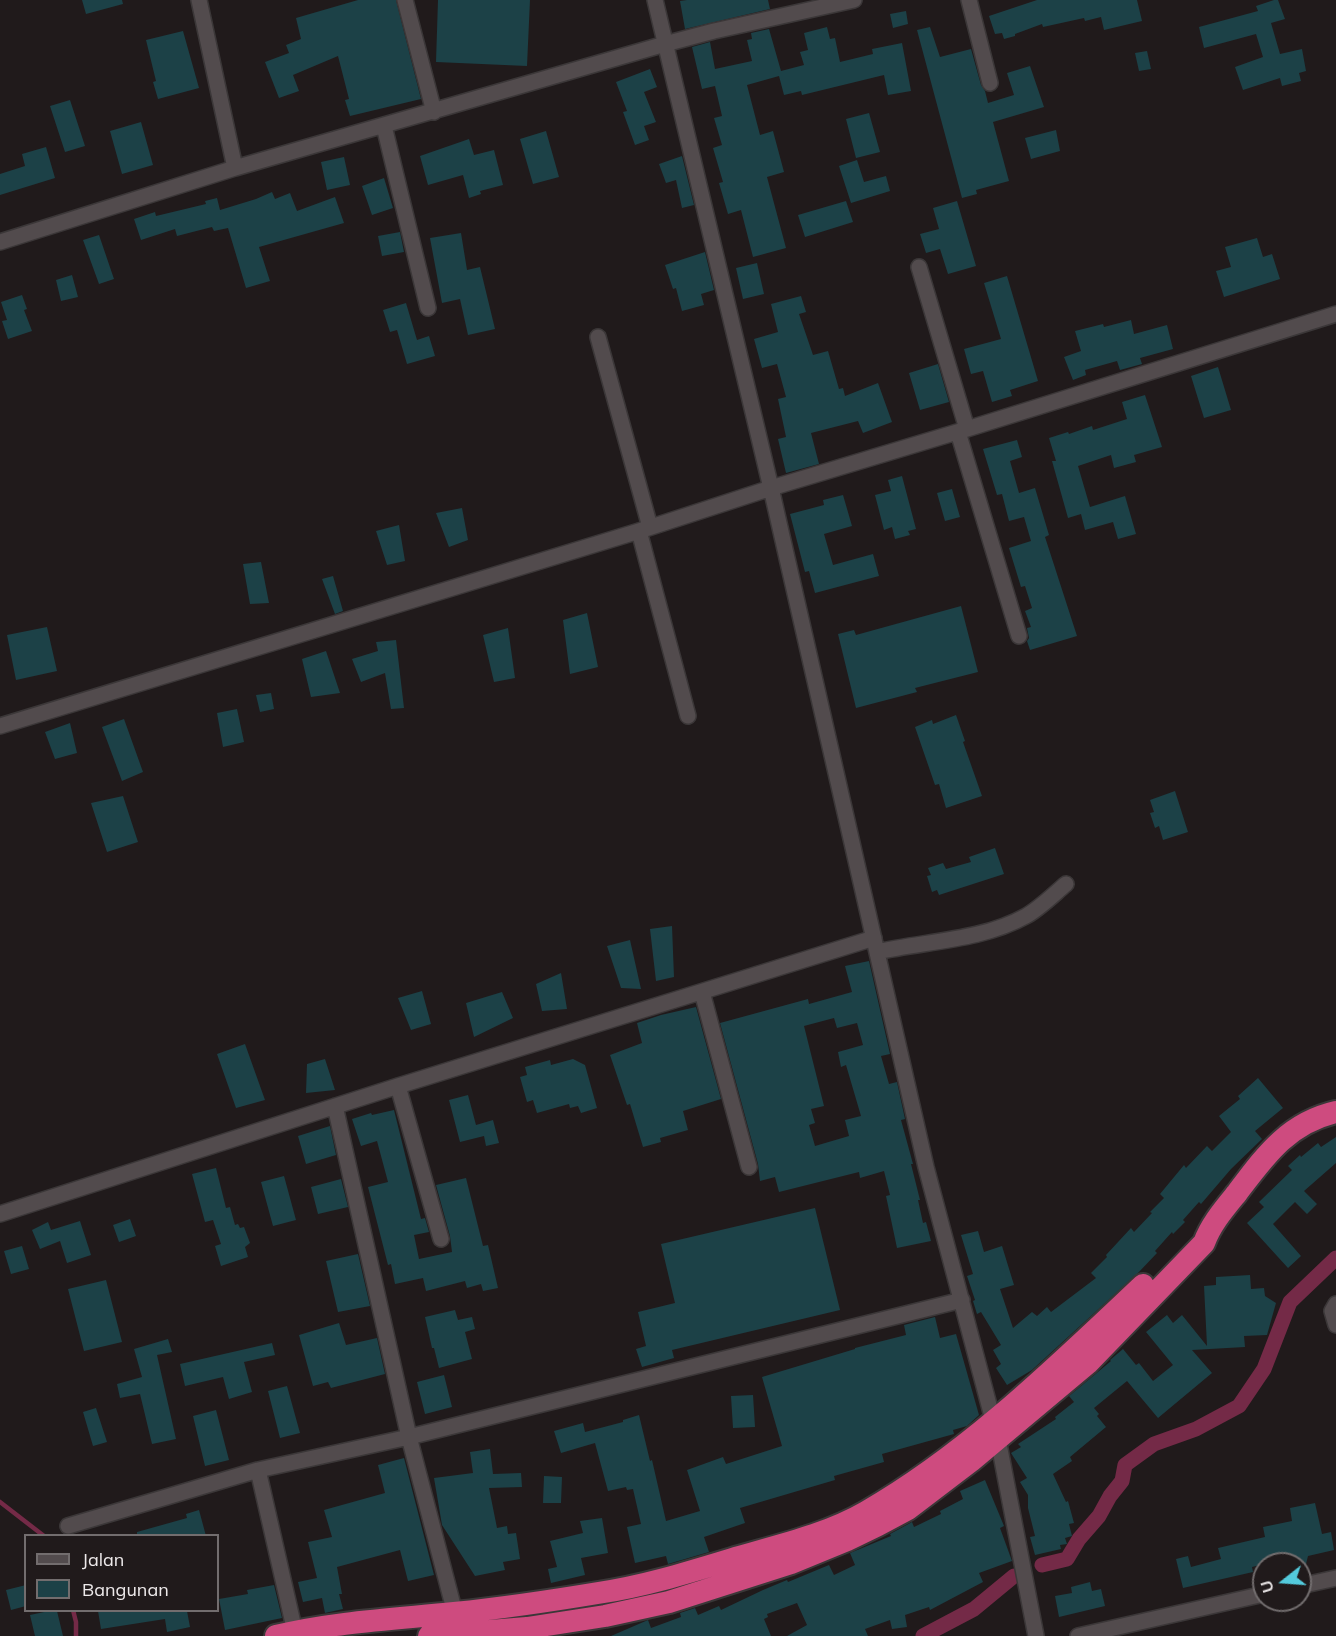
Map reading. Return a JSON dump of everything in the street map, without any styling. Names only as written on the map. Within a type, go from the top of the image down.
[{"type":"highway","points":[[429,1636],[527,1628],[605,1616],[669,1602],[791,1563],[847,1540],[908,1509],[995,1430],[1061,1362],[1197,1235],[1210,1227],[1270,1149],[1306,1122],[1336,1112]]},
{"type":"highway","points":[[285,1634],[367,1629],[455,1613],[602,1593],[722,1562],[833,1527],[864,1513],[995,1430]]},
{"type":"street","points":[[199,0],[235,168]]},
{"type":"street","points":[[405,0],[434,112]]},
{"type":"street","points":[[656,0],[771,488],[926,1167],[995,1430],[1036,1636]]},
{"type":"street","points":[[0,242],[235,168],[665,44],[854,0]]},
{"type":"street","points":[[969,0],[990,83]]},
{"type":"street","points":[[384,126],[429,308]]},
{"type":"street","points":[[919,267],[1019,636]]},
{"type":"street","points":[[0,726],[645,529],[1336,314]]},
{"type":"street","points":[[598,337],[688,716]]},
{"type":"street","points":[[0,1214],[398,1086],[702,992],[875,945],[956,939],[994,928],[1024,917],[1066,884]]},
{"type":"street","points":[[702,992],[749,1167]]},
{"type":"street","points":[[398,1086],[441,1239]]},
{"type":"street","points":[[335,1106],[409,1437],[455,1613]]},
{"type":"street","points":[[68,1526],[258,1470],[409,1437],[962,1300]]},
{"type":"street","points":[[1336,1304],[1332,1311],[1336,1325]]},
{"type":"street","points":[[258,1470],[285,1634]]},
{"type":"street","points":[[1312,1583],[1336,1578]]},
{"type":"street","points":[[1078,1636],[1252,1597]]},
{"type":"building","points":[[82,0],[122,0],[123,4],[86,14]]},
{"type":"building","points":[[358,0],[396,0],[421,99],[350,116],[345,100],[349,99],[338,56],[293,75],[299,91],[279,98],[265,62],[289,53],[286,45],[301,39],[296,18]]},
{"type":"building","points":[[438,0],[530,0],[527,66],[436,62]]},
{"type":"building","points":[[768,0],[770,9],[685,29],[680,1]]},
{"type":"building","points":[[1037,0],[1137,0],[1142,21],[1104,30],[1101,17],[1085,21],[1084,18],[1043,27],[1042,24],[1004,39],[1002,33],[995,34],[989,16]]},
{"type":"building","points":[[1278,0],[1285,19],[1271,23],[1280,54],[1302,49],[1306,71],[1299,73],[1301,81],[1282,86],[1280,78],[1243,90],[1235,67],[1263,57],[1256,34],[1204,48],[1199,27],[1258,11],[1256,6]]},
{"type":"building","points":[[906,11],[908,24],[893,28],[890,14]]},
{"type":"building","points":[[827,27],[830,39],[835,38],[840,62],[873,54],[872,49],[902,43],[911,91],[888,95],[884,75],[802,95],[801,91],[784,95],[779,76],[747,85],[760,135],[773,131],[784,172],[767,177],[786,248],[753,257],[741,210],[728,214],[719,183],[723,182],[713,148],[722,145],[714,118],[722,116],[715,86],[702,89],[692,47],[710,42],[715,69],[752,61],[747,40],[752,39],[751,33],[769,29],[781,71],[804,65],[800,52],[808,50],[804,33]]},
{"type":"building","points":[[930,27],[940,57],[971,49],[988,103],[1014,95],[1007,73],[1030,66],[1044,107],[993,122],[1009,181],[976,190],[977,194],[962,198],[917,30]]},
{"type":"building","points":[[183,31],[199,88],[158,99],[146,40]]},
{"type":"building","points":[[1147,51],[1151,69],[1139,71],[1135,53]]},
{"type":"building","points":[[650,69],[657,87],[644,92],[656,122],[644,126],[649,140],[635,145],[623,112],[627,111],[616,82]]},
{"type":"building","points":[[70,100],[85,146],[65,152],[50,106]]},
{"type":"building","points":[[869,113],[880,152],[856,158],[846,119]]},
{"type":"building","points":[[141,122],[153,165],[122,174],[110,131]]},
{"type":"building","points":[[1056,130],[1060,151],[1031,159],[1025,138]]},
{"type":"building","points":[[546,131],[559,177],[533,184],[520,139]]},
{"type":"building","points":[[469,139],[474,155],[494,150],[503,185],[480,191],[481,194],[469,198],[463,175],[428,185],[420,156]]},
{"type":"building","points":[[46,147],[55,178],[0,195],[0,174],[25,166],[22,154]]},
{"type":"building","points":[[682,156],[694,205],[682,208],[676,180],[666,183],[659,164]]},
{"type":"building","points":[[344,157],[350,185],[327,190],[321,162]]},
{"type":"building","points":[[857,160],[864,182],[886,176],[890,191],[851,203],[839,166]]},
{"type":"building","points":[[384,178],[393,208],[372,215],[362,186]]},
{"type":"building","points":[[272,192],[275,199],[290,193],[297,211],[335,197],[344,223],[259,247],[270,281],[246,288],[228,228],[214,231],[212,227],[177,236],[175,229],[141,240],[134,219],[155,212],[156,216],[206,204],[205,201],[217,198],[220,210]]},
{"type":"building","points":[[846,201],[853,222],[805,237],[798,215]]},
{"type":"building","points":[[957,201],[976,266],[948,274],[940,249],[926,253],[920,234],[939,229],[933,208]]},
{"type":"building","points":[[400,232],[404,252],[382,256],[378,236]]},
{"type":"building","points":[[461,233],[467,270],[480,267],[495,329],[468,335],[460,299],[442,303],[430,238]]},
{"type":"building","points":[[99,235],[114,279],[99,284],[83,240]]},
{"type":"building","points":[[1257,238],[1263,257],[1272,254],[1280,279],[1224,297],[1216,271],[1231,267],[1225,247]]},
{"type":"building","points":[[705,252],[714,290],[701,294],[704,305],[682,311],[676,288],[673,289],[665,265]]},
{"type":"building","points":[[757,263],[764,294],[743,299],[736,268]]},
{"type":"building","points":[[72,275],[78,297],[61,301],[56,280]]},
{"type":"building","points":[[1007,276],[1038,381],[1010,390],[1012,396],[992,402],[983,371],[971,374],[964,349],[1001,339],[984,283]]},
{"type":"building","points":[[22,295],[27,309],[24,310],[32,331],[8,339],[2,321],[7,320],[1,302]]},
{"type":"building","points":[[801,296],[806,312],[799,314],[813,355],[828,351],[839,389],[843,388],[845,396],[878,383],[892,422],[863,433],[858,421],[811,433],[819,464],[786,473],[778,439],[786,437],[778,399],[786,397],[777,364],[762,368],[754,339],[778,332],[771,304]]},
{"type":"building","points":[[406,303],[417,340],[429,336],[435,356],[407,364],[397,330],[390,332],[383,310]]},
{"type":"building","points":[[1131,320],[1134,334],[1167,325],[1173,349],[1140,358],[1142,364],[1120,370],[1117,361],[1085,370],[1086,375],[1073,380],[1064,357],[1081,351],[1075,331]]},
{"type":"building","points":[[938,364],[949,402],[920,410],[909,373]]},
{"type":"building","points":[[1218,367],[1231,410],[1204,418],[1191,376]]},
{"type":"building","points":[[1145,395],[1162,447],[1134,455],[1136,462],[1114,468],[1111,455],[1078,466],[1090,507],[1125,496],[1136,534],[1118,539],[1113,522],[1085,530],[1081,514],[1068,518],[1052,461],[1056,461],[1049,438],[1092,426],[1093,430],[1127,419],[1122,402]]},
{"type":"building","points":[[1017,440],[1022,457],[1010,461],[1019,493],[1035,488],[1049,535],[1045,537],[1077,636],[1030,650],[1027,628],[1031,627],[1025,611],[1032,608],[1025,586],[1021,587],[1009,548],[1031,541],[1024,517],[1009,521],[1002,494],[997,495],[983,449]]},
{"type":"building","points":[[902,476],[916,529],[908,531],[910,535],[895,539],[892,527],[884,530],[875,495],[891,491],[888,480]]},
{"type":"building","points":[[952,489],[960,517],[945,521],[937,493]]},
{"type":"building","points":[[843,495],[852,526],[824,534],[833,565],[873,554],[879,576],[815,593],[809,571],[805,572],[790,514],[824,505],[823,500]]},
{"type":"building","points":[[462,508],[468,540],[449,547],[436,513]]},
{"type":"building","points":[[399,525],[405,561],[387,565],[376,531]]},
{"type":"building","points":[[261,562],[269,603],[250,604],[243,564]]},
{"type":"building","points":[[333,576],[343,611],[335,614],[322,579]]},
{"type":"building","points":[[961,606],[978,672],[915,688],[917,692],[856,708],[838,634],[854,630],[856,635]]},
{"type":"building","points":[[587,613],[598,667],[570,674],[563,620]]},
{"type":"building","points":[[47,627],[57,671],[16,680],[7,635]]},
{"type":"building","points":[[508,628],[515,678],[494,682],[483,635]]},
{"type":"building","points":[[396,640],[404,708],[391,709],[385,673],[361,682],[352,659],[378,651],[376,642]]},
{"type":"building","points":[[326,651],[340,693],[311,697],[302,659]]},
{"type":"building","points":[[271,693],[274,709],[260,712],[256,695]]},
{"type":"building","points":[[237,709],[244,742],[223,747],[217,713]]},
{"type":"building","points":[[956,715],[982,796],[946,808],[939,784],[935,785],[915,727],[932,720],[933,724]]},
{"type":"building","points":[[124,719],[143,772],[122,781],[102,727]]},
{"type":"building","points":[[70,723],[77,753],[55,759],[45,732]]},
{"type":"building","points":[[1175,791],[1188,832],[1163,840],[1159,826],[1155,828],[1150,813],[1154,812],[1150,800]]},
{"type":"building","points":[[123,796],[138,842],[107,852],[91,803]]},
{"type":"building","points":[[995,848],[1004,874],[939,895],[937,890],[932,892],[927,876],[931,875],[928,868],[943,863],[946,869],[971,862],[969,857]]},
{"type":"building","points":[[672,926],[674,977],[656,981],[650,929]]},
{"type":"building","points":[[630,940],[641,989],[621,988],[607,946]]},
{"type":"building","points":[[869,961],[890,1054],[881,1056],[889,1084],[897,1082],[905,1119],[901,1120],[913,1164],[911,1164],[920,1200],[918,1200],[923,1223],[926,1222],[931,1241],[897,1248],[886,1196],[890,1195],[884,1171],[860,1178],[859,1172],[779,1192],[775,1177],[760,1181],[758,1164],[720,1023],[808,999],[809,1004],[852,992],[845,966]],"holes":[[[834,1018],[837,1028],[857,1023],[863,1045],[838,1052],[841,1067],[846,1065],[861,1116],[845,1120],[849,1136],[815,1146],[809,1125],[815,1123],[811,1109],[824,1106],[804,1026]]]},
{"type":"building","points":[[561,973],[567,1009],[542,1011],[536,984]]},
{"type":"building","points":[[422,991],[431,1024],[411,1030],[398,998]]},
{"type":"building","points":[[502,992],[513,1018],[474,1037],[466,1003]]},
{"type":"building","points":[[696,1007],[721,1099],[683,1111],[688,1130],[660,1138],[661,1142],[643,1147],[630,1104],[627,1105],[610,1055],[642,1043],[637,1023]]},
{"type":"building","points":[[245,1044],[265,1100],[236,1108],[217,1054]]},
{"type":"building","points":[[325,1059],[335,1090],[306,1093],[307,1064]]},
{"type":"building","points":[[573,1059],[585,1065],[597,1108],[581,1113],[578,1106],[570,1108],[569,1104],[537,1113],[533,1100],[527,1102],[520,1077],[527,1075],[525,1067],[550,1060],[551,1065]]},
{"type":"building","points":[[1258,1078],[1283,1108],[1255,1131],[1262,1139],[1231,1169],[1201,1204],[1199,1202],[1183,1220],[1185,1222],[1173,1234],[1172,1232],[1155,1251],[1157,1253],[1138,1273],[1032,1370],[1007,1385],[996,1368],[1001,1364],[993,1350],[1001,1345],[981,1312],[977,1314],[973,1301],[975,1300],[967,1276],[973,1274],[961,1235],[978,1231],[984,1252],[1002,1246],[1014,1285],[1000,1289],[1013,1328],[1032,1312],[1037,1316],[1047,1307],[1051,1312],[1096,1278],[1091,1273],[1131,1228],[1134,1232],[1152,1213],[1150,1212],[1164,1198],[1160,1194],[1184,1165],[1186,1168],[1207,1146],[1212,1151],[1231,1132],[1219,1116],[1240,1099],[1238,1096]]},
{"type":"building","points":[[468,1095],[476,1125],[493,1120],[499,1143],[486,1146],[484,1136],[460,1142],[449,1100]]},
{"type":"building","points":[[394,1110],[421,1219],[425,1218],[429,1232],[414,1235],[419,1259],[452,1252],[436,1185],[466,1178],[483,1246],[488,1245],[498,1288],[483,1291],[481,1284],[467,1288],[465,1281],[426,1291],[423,1278],[395,1284],[368,1187],[388,1182],[377,1141],[361,1146],[352,1119],[371,1113],[372,1115]]},
{"type":"building","points":[[330,1126],[336,1155],[306,1164],[298,1136]]},
{"type":"building","points":[[1336,1137],[1336,1163],[1304,1191],[1317,1204],[1307,1214],[1295,1202],[1273,1224],[1301,1256],[1288,1268],[1247,1223],[1264,1207],[1259,1202],[1292,1170],[1288,1166],[1318,1143],[1321,1147]]},
{"type":"building","points":[[216,1168],[226,1208],[230,1207],[235,1225],[238,1224],[240,1228],[244,1227],[250,1243],[245,1247],[248,1257],[221,1266],[215,1246],[221,1244],[213,1220],[205,1222],[192,1174]]},
{"type":"building","points":[[284,1176],[296,1220],[273,1226],[261,1182]]},
{"type":"building","points":[[341,1179],[348,1207],[318,1214],[311,1187]]},
{"type":"building","points":[[815,1208],[840,1310],[672,1350],[674,1358],[642,1367],[636,1349],[646,1346],[638,1312],[675,1303],[661,1244]]},
{"type":"building","points":[[130,1219],[136,1236],[119,1242],[113,1225]]},
{"type":"building","points":[[80,1221],[91,1255],[67,1263],[60,1241],[40,1249],[32,1230],[48,1222],[51,1230]]},
{"type":"building","points":[[22,1246],[29,1269],[11,1274],[4,1251]]},
{"type":"building","points":[[358,1254],[370,1306],[338,1312],[326,1261]]},
{"type":"building","points":[[1250,1275],[1251,1289],[1264,1288],[1265,1296],[1276,1303],[1267,1335],[1244,1336],[1245,1347],[1192,1350],[1212,1373],[1158,1418],[1127,1381],[1094,1408],[1106,1427],[1070,1457],[1072,1461],[1053,1474],[1066,1502],[1068,1501],[1074,1523],[1069,1524],[1072,1536],[1065,1538],[1067,1544],[1060,1545],[1061,1549],[1035,1555],[1030,1537],[1035,1536],[1028,1508],[1028,1495],[1020,1482],[1027,1478],[1011,1453],[1021,1447],[1018,1444],[1056,1419],[1055,1417],[1074,1402],[1069,1396],[1123,1349],[1136,1365],[1139,1363],[1153,1381],[1173,1365],[1146,1332],[1167,1315],[1173,1323],[1182,1315],[1207,1346],[1204,1286],[1216,1285],[1216,1277]]},
{"type":"building","points":[[106,1280],[122,1342],[84,1351],[68,1289]]},
{"type":"building","points":[[455,1310],[458,1320],[472,1317],[475,1329],[465,1332],[472,1359],[439,1368],[425,1317]]},
{"type":"building","points":[[935,1317],[940,1338],[956,1334],[979,1415],[967,1426],[953,1430],[954,1434],[882,1454],[884,1462],[834,1476],[835,1480],[740,1508],[745,1523],[704,1537],[709,1552],[668,1564],[666,1556],[635,1563],[627,1527],[641,1524],[633,1489],[627,1490],[626,1487],[608,1491],[595,1443],[561,1453],[554,1431],[583,1423],[585,1432],[623,1422],[623,1420],[639,1415],[666,1521],[700,1511],[687,1470],[723,1457],[726,1464],[782,1446],[762,1377],[855,1348],[906,1335],[904,1325]]},
{"type":"building","points":[[339,1323],[346,1345],[377,1338],[385,1374],[331,1388],[328,1382],[313,1386],[299,1335]]},
{"type":"building","points":[[168,1339],[172,1352],[157,1355],[176,1439],[152,1444],[140,1394],[120,1398],[117,1384],[142,1377],[134,1349]]},
{"type":"building","points":[[272,1343],[275,1355],[244,1362],[252,1392],[229,1399],[223,1377],[185,1386],[180,1364]]},
{"type":"building","points":[[444,1375],[452,1407],[425,1414],[417,1382]]},
{"type":"building","points":[[287,1386],[300,1433],[280,1438],[268,1391]]},
{"type":"building","points":[[753,1395],[755,1427],[733,1428],[731,1396]]},
{"type":"building","points":[[96,1408],[107,1442],[93,1446],[83,1412]]},
{"type":"building","points":[[216,1410],[229,1460],[205,1466],[193,1416]]},
{"type":"building","points":[[490,1449],[493,1474],[521,1473],[522,1487],[489,1488],[497,1528],[507,1526],[508,1534],[516,1533],[520,1559],[503,1562],[505,1570],[475,1576],[442,1525],[434,1478],[473,1473],[470,1452]]},
{"type":"building","points":[[404,1458],[434,1575],[408,1581],[400,1550],[337,1567],[342,1594],[339,1594],[343,1609],[325,1613],[322,1598],[303,1602],[298,1582],[317,1578],[308,1542],[332,1537],[324,1510],[385,1493],[378,1465]]},
{"type":"building","points":[[544,1476],[562,1477],[561,1503],[543,1503]]},
{"type":"building","points":[[985,1480],[1004,1526],[1000,1528],[1012,1561],[979,1573],[983,1582],[930,1610],[929,1607],[905,1615],[907,1627],[892,1629],[890,1620],[865,1629],[868,1636],[787,1636],[807,1625],[797,1603],[767,1614],[768,1617],[764,1619],[771,1636],[611,1636],[648,1620],[651,1628],[681,1617],[680,1613],[695,1608],[698,1615],[719,1606],[721,1610],[787,1580],[788,1582],[829,1565],[834,1575],[855,1565],[850,1553],[891,1536],[890,1534],[912,1522],[914,1527],[941,1514],[940,1511],[963,1499],[960,1491]]},
{"type":"building","points":[[1315,1503],[1322,1534],[1331,1532],[1334,1550],[1312,1555],[1312,1552],[1252,1552],[1252,1572],[1183,1588],[1176,1559],[1188,1556],[1191,1567],[1221,1559],[1218,1548],[1265,1537],[1263,1527],[1292,1521],[1290,1508]]},
{"type":"building","points":[[199,1510],[205,1534],[137,1534],[137,1532],[187,1518],[186,1514]]},
{"type":"building","points":[[602,1518],[608,1553],[581,1558],[585,1575],[551,1583],[548,1569],[557,1567],[550,1541],[583,1533],[580,1521]]},
{"type":"building","points":[[1090,1582],[1092,1591],[1101,1589],[1105,1606],[1059,1617],[1055,1596],[1072,1593],[1071,1587]]},
{"type":"building","points":[[274,1585],[282,1618],[225,1630],[219,1599],[248,1594],[247,1590]]},
{"type":"building","points":[[24,1586],[24,1607],[11,1610],[6,1590]]},
{"type":"building","points":[[57,1612],[63,1636],[35,1636],[30,1615]]},
{"type":"building","points":[[98,1612],[187,1612],[190,1627],[167,1632],[165,1619],[101,1629]]},
{"type":"waterway","points":[[1042,1565],[1067,1559],[1122,1481],[1125,1465],[1154,1444],[1196,1429],[1239,1406],[1264,1369],[1290,1302],[1336,1258]]},
{"type":"waterway","points":[[0,1502],[41,1534]]},
{"type":"waterway","points":[[923,1636],[974,1609],[1014,1576]]},
{"type":"waterway","points":[[74,1612],[76,1636]]}]
